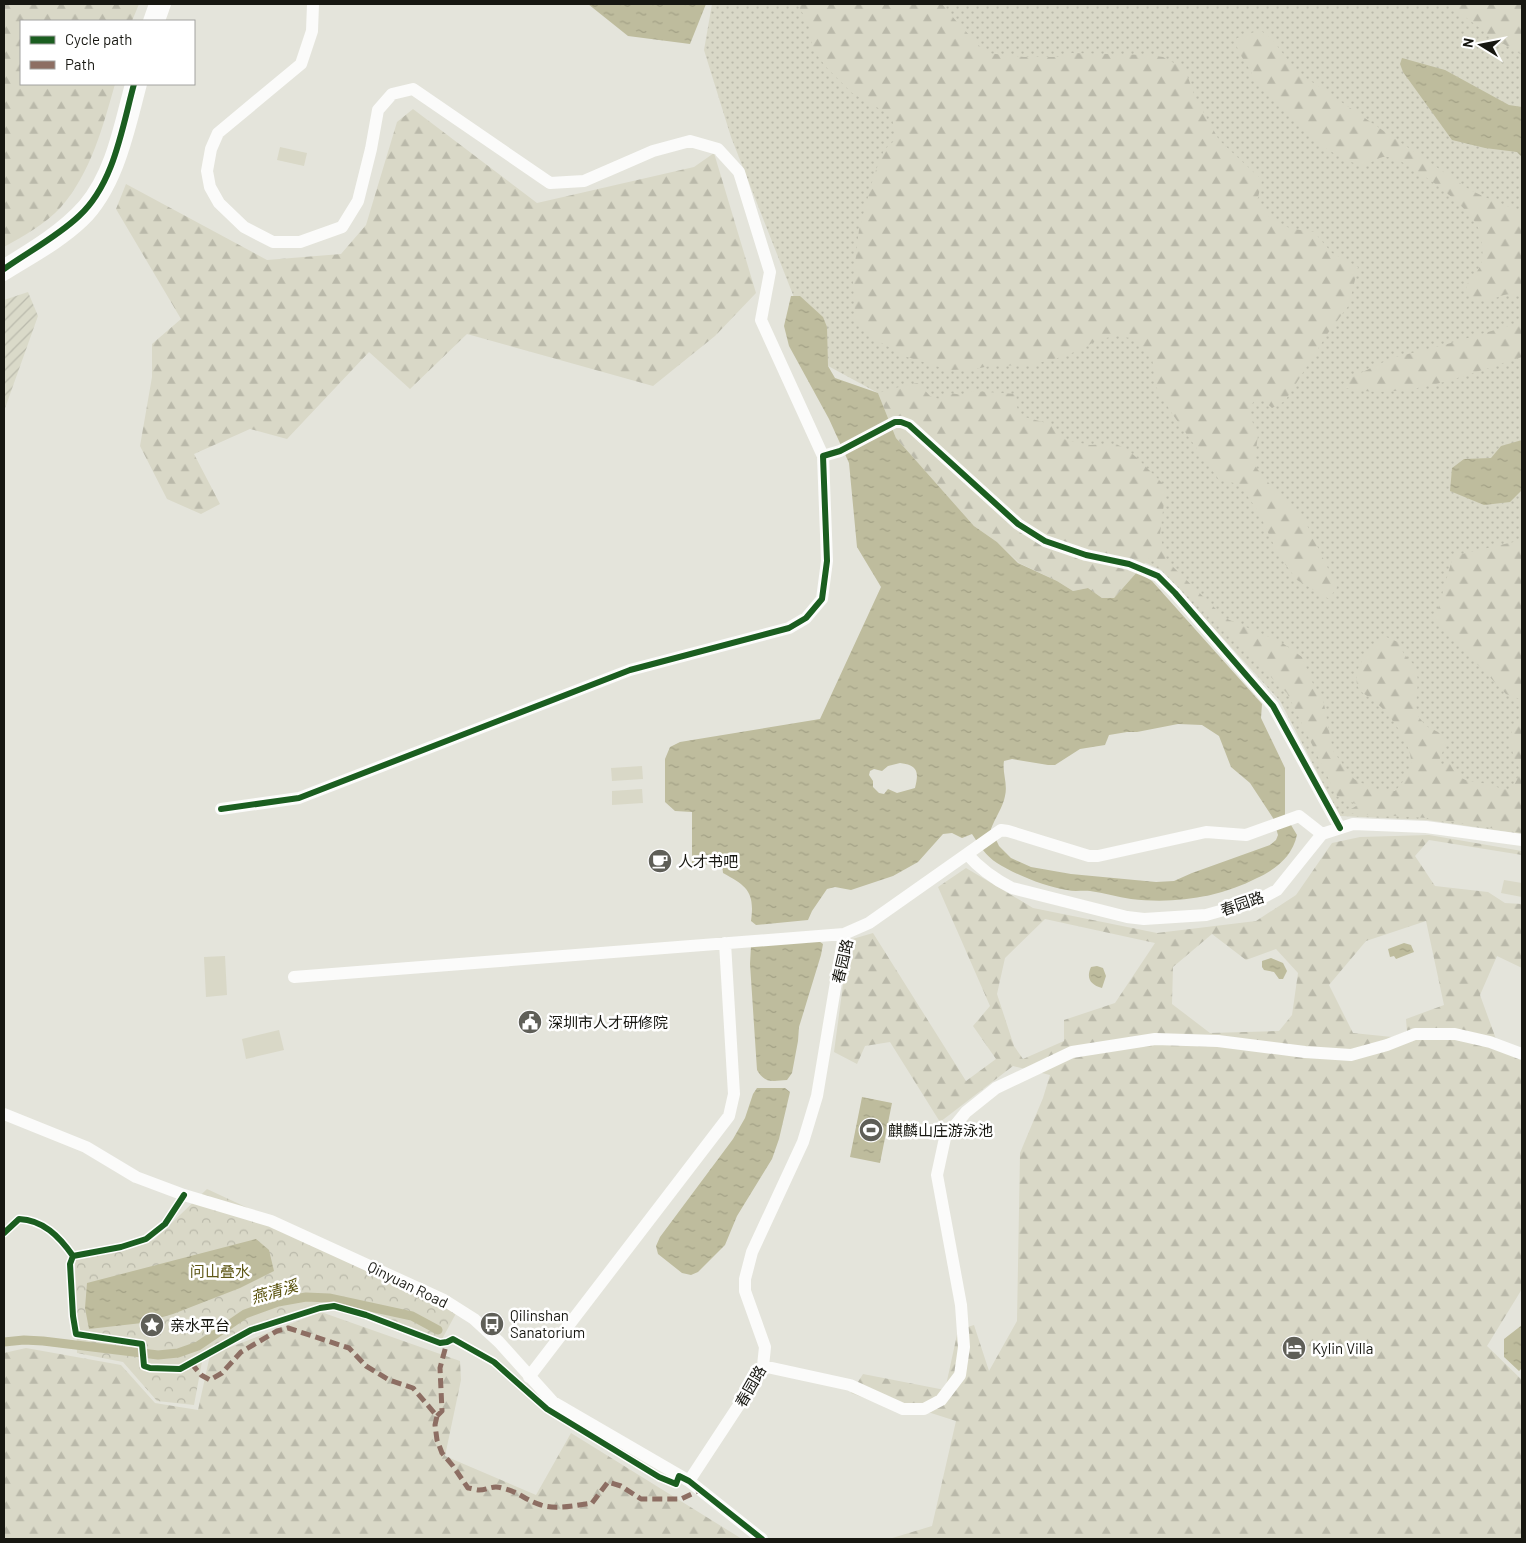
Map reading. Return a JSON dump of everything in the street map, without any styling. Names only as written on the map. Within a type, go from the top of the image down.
[{"type":"street","points":[[149,20],[155,4]]},
{"type":"street","points":[[159,20],[165,4]]},
{"type":"street","points":[[221,809],[299,798],[630,670],[789,628],[806,618],[822,599],[826,580],[824,456],[761,320],[770,272],[739,172],[718,149],[690,141],[653,151],[584,181],[550,183],[413,89],[392,94],[378,110],[371,149],[358,201],[342,227],[300,242],[273,242],[244,227],[219,204],[210,187],[207,171],[211,149],[218,133],[301,64],[312,31],[313,4]]},
{"type":"street","points":[[4,265],[60,227],[89,199],[110,156],[132,85]]},
{"type":"street","points":[[4,275],[65,236],[82,222],[99,202],[107,189],[121,153],[141,85]]},
{"type":"street","points":[[824,456],[840,451],[895,422],[901,422],[909,425],[1018,524],[1045,541],[1086,556],[1129,564],[1158,576],[1273,706],[1340,828]]},
{"type":"street","points":[[967,854],[1001,830],[1089,856],[1098,856],[1206,832],[1246,835],[1299,816],[1322,834],[1353,824],[1426,826],[1522,840]]},
{"type":"street","name":"春园路","points":[[689,1481],[763,1366],[765,1347],[745,1291],[745,1279],[752,1252],[803,1142],[817,1096],[844,934],[869,923],[967,854],[977,865],[997,880],[1012,888],[1127,917],[1144,919],[1206,915],[1256,901],[1277,890],[1322,834]]},
{"type":"street","points":[[294,977],[844,934]]},
{"type":"street","points":[[529,1377],[729,1116],[734,1094],[725,944]]},
{"type":"street","points":[[763,1366],[850,1385],[903,1409],[924,1409],[941,1400],[960,1375],[964,1347],[961,1304],[937,1175],[945,1138],[966,1112],[996,1088],[1072,1052],[1154,1039],[1218,1042],[1351,1055],[1387,1046],[1415,1034],[1454,1034],[1490,1042],[1522,1054]]},
{"type":"street","name":"Qinyuan Road","points":[[4,1114],[86,1147],[136,1177],[184,1195],[271,1221],[444,1300],[474,1319],[499,1342],[553,1402],[689,1481],[762,1539]]},
{"type":"shaded area","points":[[28,292],[38,316],[4,411],[4,300]]},
{"type":"green space","points":[[4,4],[139,4],[132,20],[20,20],[20,85],[115,85],[95,148],[71,194],[48,219],[4,247]]},
{"type":"green space","points":[[712,4],[1522,4],[1522,834],[1427,820],[1340,816],[1280,701],[1161,570],[1110,546],[878,393],[819,361],[731,137],[704,50]]},
{"type":"green space","points":[[797,4],[942,4],[986,53],[1024,57],[1059,57],[1070,53],[1148,55],[1163,57],[1185,69],[1195,97],[1219,140],[1262,180],[1257,202],[1269,217],[1281,225],[1314,232],[1332,253],[1358,267],[1349,305],[1328,333],[1285,401],[1272,408],[1263,400],[1254,401],[1248,411],[1258,435],[1254,465],[1281,498],[1304,519],[1337,587],[1329,599],[1297,580],[1279,556],[1258,511],[1239,484],[1219,480],[1171,412],[1155,385],[1152,356],[1136,339],[1118,336],[1099,339],[1080,350],[1026,366],[993,365],[976,369],[949,370],[907,357],[876,340],[855,318],[853,280],[859,230],[874,175],[884,150],[895,140],[892,116],[852,93],[827,68],[813,50],[808,22]]},
{"type":"green space","points":[[1448,4],[1522,4],[1522,55],[1489,35]]},
{"type":"green space","points":[[1260,30],[1272,39],[1296,71],[1470,190],[1522,212],[1522,298],[1509,294],[1482,301],[1473,299],[1469,295],[1466,287],[1482,260],[1480,234],[1467,211],[1445,191],[1409,166],[1392,158],[1380,158],[1367,164],[1361,164],[1341,157],[1309,135],[1291,115],[1263,90],[1256,82],[1238,51],[1237,45],[1237,38]]},
{"type":"green space","points":[[413,109],[537,203],[694,167],[714,153],[756,293],[715,336],[653,386],[467,334],[410,389],[369,352],[287,439],[250,429],[194,454],[220,504],[201,514],[167,499],[140,446],[152,377],[152,344],[181,319],[116,209],[126,184],[267,260],[341,254],[366,225],[397,122]]},
{"type":"green space","points":[[280,147],[307,153],[304,166],[277,160]]},
{"type":"green space","points":[[1522,322],[1522,357],[1456,379],[1410,389],[1388,392],[1342,387],[1348,379],[1392,358]]},
{"type":"green space","points":[[918,383],[930,396],[939,399],[950,393],[962,395],[972,391],[1016,394],[1017,407],[1021,416],[1050,424],[1066,440],[1090,445],[1116,444],[1128,450],[1137,458],[1162,483],[1165,495],[1160,534],[1166,560],[1225,618],[1281,642],[1302,657],[1316,691],[1323,699],[1333,751],[1354,779],[1384,791],[1395,791],[1403,782],[1411,764],[1411,756],[1404,738],[1392,720],[1379,705],[1361,692],[1357,684],[1358,670],[1361,663],[1384,636],[1398,642],[1404,654],[1415,666],[1418,680],[1416,706],[1418,716],[1426,726],[1438,732],[1447,741],[1437,766],[1450,764],[1457,775],[1465,780],[1511,790],[1517,780],[1519,768],[1514,759],[1511,736],[1514,727],[1522,720],[1522,833],[1428,818],[1344,813],[1358,805],[1337,796],[1287,693],[1151,556],[1114,598],[1102,598],[1088,588],[1073,591],[1057,581],[1019,563],[997,542],[974,526],[896,438],[878,393]]},
{"type":"green space","points":[[1522,540],[1522,700],[1506,694],[1435,620],[1453,556]]},
{"type":"green space","points":[[642,766],[643,779],[612,781],[611,768]]},
{"type":"green space","points":[[642,789],[643,803],[612,805],[612,791]]},
{"type":"green space","points":[[1429,835],[1522,851],[1522,855],[1429,840],[1415,856],[1435,886],[1488,892],[1505,903],[1522,904],[1522,968],[1497,956],[1480,995],[1496,1039],[1522,1049],[1522,1289],[1487,1346],[1522,1380],[1522,1539],[889,1539],[932,1526],[956,1421],[931,1413],[904,1413],[851,1393],[863,1374],[945,1390],[958,1330],[974,1325],[989,1371],[1017,1321],[1020,1153],[1043,1098],[1050,1075],[1013,1066],[940,1122],[890,1042],[865,1046],[857,1064],[834,1052],[849,940],[873,933],[966,1081],[996,1059],[973,1026],[990,1006],[938,887],[966,868],[1033,908],[1157,933],[1256,921],[1296,895],[1332,843],[1360,837]],"holes":[[[1045,919],[1155,943],[1115,1003],[1064,1020],[1064,1041],[1023,1059],[1014,1046],[997,994],[1005,958]],[[1426,921],[1444,1005],[1406,1019],[1407,1031],[1392,1037],[1353,1033],[1329,985],[1366,941]],[[1212,934],[1246,960],[1276,949],[1298,973],[1292,1015],[1279,1031],[1210,1033],[1172,1004],[1173,967]]]},
{"type":"green space","points":[[1504,880],[1522,883],[1522,897],[1501,893]]},
{"type":"green space","points":[[225,956],[227,995],[206,997],[204,957]]},
{"type":"green space","points":[[279,1030],[284,1050],[246,1059],[242,1039]]},
{"type":"green space","name":"问山叠水","points":[[207,1189],[460,1306],[441,1341],[324,1302],[204,1351],[194,1405],[157,1401],[123,1362],[77,1353],[75,1258],[154,1240]]},
{"type":"green space","points":[[321,1312],[460,1361],[461,1380],[445,1456],[536,1495],[571,1433],[742,1539],[4,1539],[4,1353],[26,1348],[121,1365],[155,1403],[198,1410],[210,1355]]},
{"type":"water","points":[[588,4],[706,4],[690,44],[628,36]]},
{"type":"water","points":[[1402,58],[1445,70],[1509,105],[1522,107],[1522,157],[1517,152],[1485,148],[1452,140],[1403,72],[1400,64]]},
{"type":"water","points":[[791,296],[800,296],[823,317],[827,327],[828,366],[835,378],[878,393],[896,438],[974,526],[997,542],[1018,563],[1057,581],[1073,591],[1088,588],[1102,598],[1114,598],[1137,572],[1152,581],[1262,704],[1261,718],[1285,768],[1285,815],[1297,835],[1291,850],[1277,866],[1242,885],[1212,895],[1163,901],[1131,899],[1090,891],[1070,891],[1030,880],[989,857],[972,834],[962,838],[952,833],[943,834],[918,862],[893,876],[851,890],[835,887],[827,889],[808,920],[756,925],[751,921],[752,903],[748,891],[723,873],[722,864],[692,865],[692,812],[675,811],[665,802],[665,759],[670,747],[680,742],[820,719],[881,587],[857,547],[849,463],[829,419],[789,346],[784,326]],"holes":[[[1178,724],[1202,725],[1219,736],[1231,767],[1250,783],[1273,818],[1278,835],[1276,840],[1270,845],[1174,881],[1156,882],[1071,874],[1031,867],[1011,858],[999,846],[991,829],[1005,796],[1004,761],[1012,759],[1055,765],[1080,749],[1105,745],[1109,735]],[[900,763],[911,766],[916,770],[915,788],[897,793],[888,789],[884,794],[879,793],[873,787],[873,781],[869,775],[870,771],[874,769],[882,771],[888,766]]]},
{"type":"water","points":[[1522,440],[1522,490],[1510,502],[1484,505],[1450,491],[1452,468],[1464,459],[1491,458],[1501,446]]},
{"type":"water","points":[[813,937],[823,944],[799,1027],[792,1073],[787,1080],[766,1080],[757,1070],[750,964],[751,946]]},
{"type":"water","points":[[1404,943],[1411,945],[1414,952],[1396,959],[1394,956],[1390,957],[1388,949]]},
{"type":"water","points":[[1271,958],[1283,963],[1287,971],[1283,979],[1279,979],[1274,972],[1264,970],[1262,967],[1262,961]]},
{"type":"water","points":[[1091,967],[1103,968],[1106,976],[1102,988],[1092,983],[1089,978]]},
{"type":"water","points":[[757,1088],[785,1088],[790,1092],[779,1139],[772,1159],[737,1216],[725,1245],[698,1272],[691,1275],[682,1273],[658,1254],[656,1246],[660,1237],[733,1139],[745,1118]]},
{"type":"water","name":"麒麟山庄游泳池","points":[[862,1097],[892,1103],[880,1163],[850,1157]]},
{"type":"water","points":[[256,1239],[269,1250],[274,1271],[240,1288],[173,1314],[142,1323],[89,1329],[85,1308],[87,1283]]},
{"type":"water","points":[[1522,1325],[1522,1368],[1519,1371],[1504,1357],[1504,1339]]},
{"type":"waterway","name":"燕清溪","points":[[4,1342],[43,1341],[158,1355],[178,1353],[198,1346],[245,1314],[278,1302],[306,1297],[329,1298],[412,1316],[438,1330]]},
{"type":"marked path","points":[[191,1363],[201,1375],[210,1380],[222,1373],[241,1352],[277,1331],[288,1328],[349,1348],[366,1366],[389,1380],[413,1388],[437,1416],[435,1425],[437,1440],[442,1453],[468,1488],[479,1490],[495,1487],[502,1488],[536,1503],[553,1507],[592,1503],[608,1482],[621,1486],[641,1499],[681,1499],[700,1490]]},
{"type":"marked path","points":[[437,1416],[442,1411],[440,1368],[447,1342]]},
{"type":"cycle path","points":[[4,269],[62,230],[91,203],[109,172],[121,137],[134,85]]},
{"type":"cycle path","points":[[221,809],[299,798],[630,670],[789,628],[806,618],[822,599],[827,561],[823,456],[840,451],[895,422],[901,422],[909,425],[1018,524],[1045,541],[1086,555],[1129,564],[1158,576],[1273,706],[1340,828]]},
{"type":"cycle path","points":[[73,1256],[121,1247],[146,1239],[165,1224],[184,1195]]},
{"type":"cycle path","points":[[4,1233],[19,1219],[36,1222],[50,1230],[73,1256]]},
{"type":"cycle path","points":[[73,1256],[70,1264],[76,1334],[142,1344],[144,1366],[180,1369],[251,1330],[320,1308],[334,1306],[366,1315],[440,1343],[453,1339],[494,1362],[547,1409],[659,1477],[676,1484],[679,1476],[689,1481],[762,1539]]},
{"type":"place","name":"人才书吧","points":[[660,861]]},
{"type":"place","name":"深圳市人才研修院","points":[[530,1022]]},
{"type":"place","name":"麒麟山庄游泳池","points":[[871,1130]]},
{"type":"place","name":"Qilinshan Sanatorium","points":[[492,1324]]},
{"type":"place","name":"亲水平台","points":[[152,1325]]},
{"type":"place","name":"Kylin Villa","points":[[1294,1348]]}]
